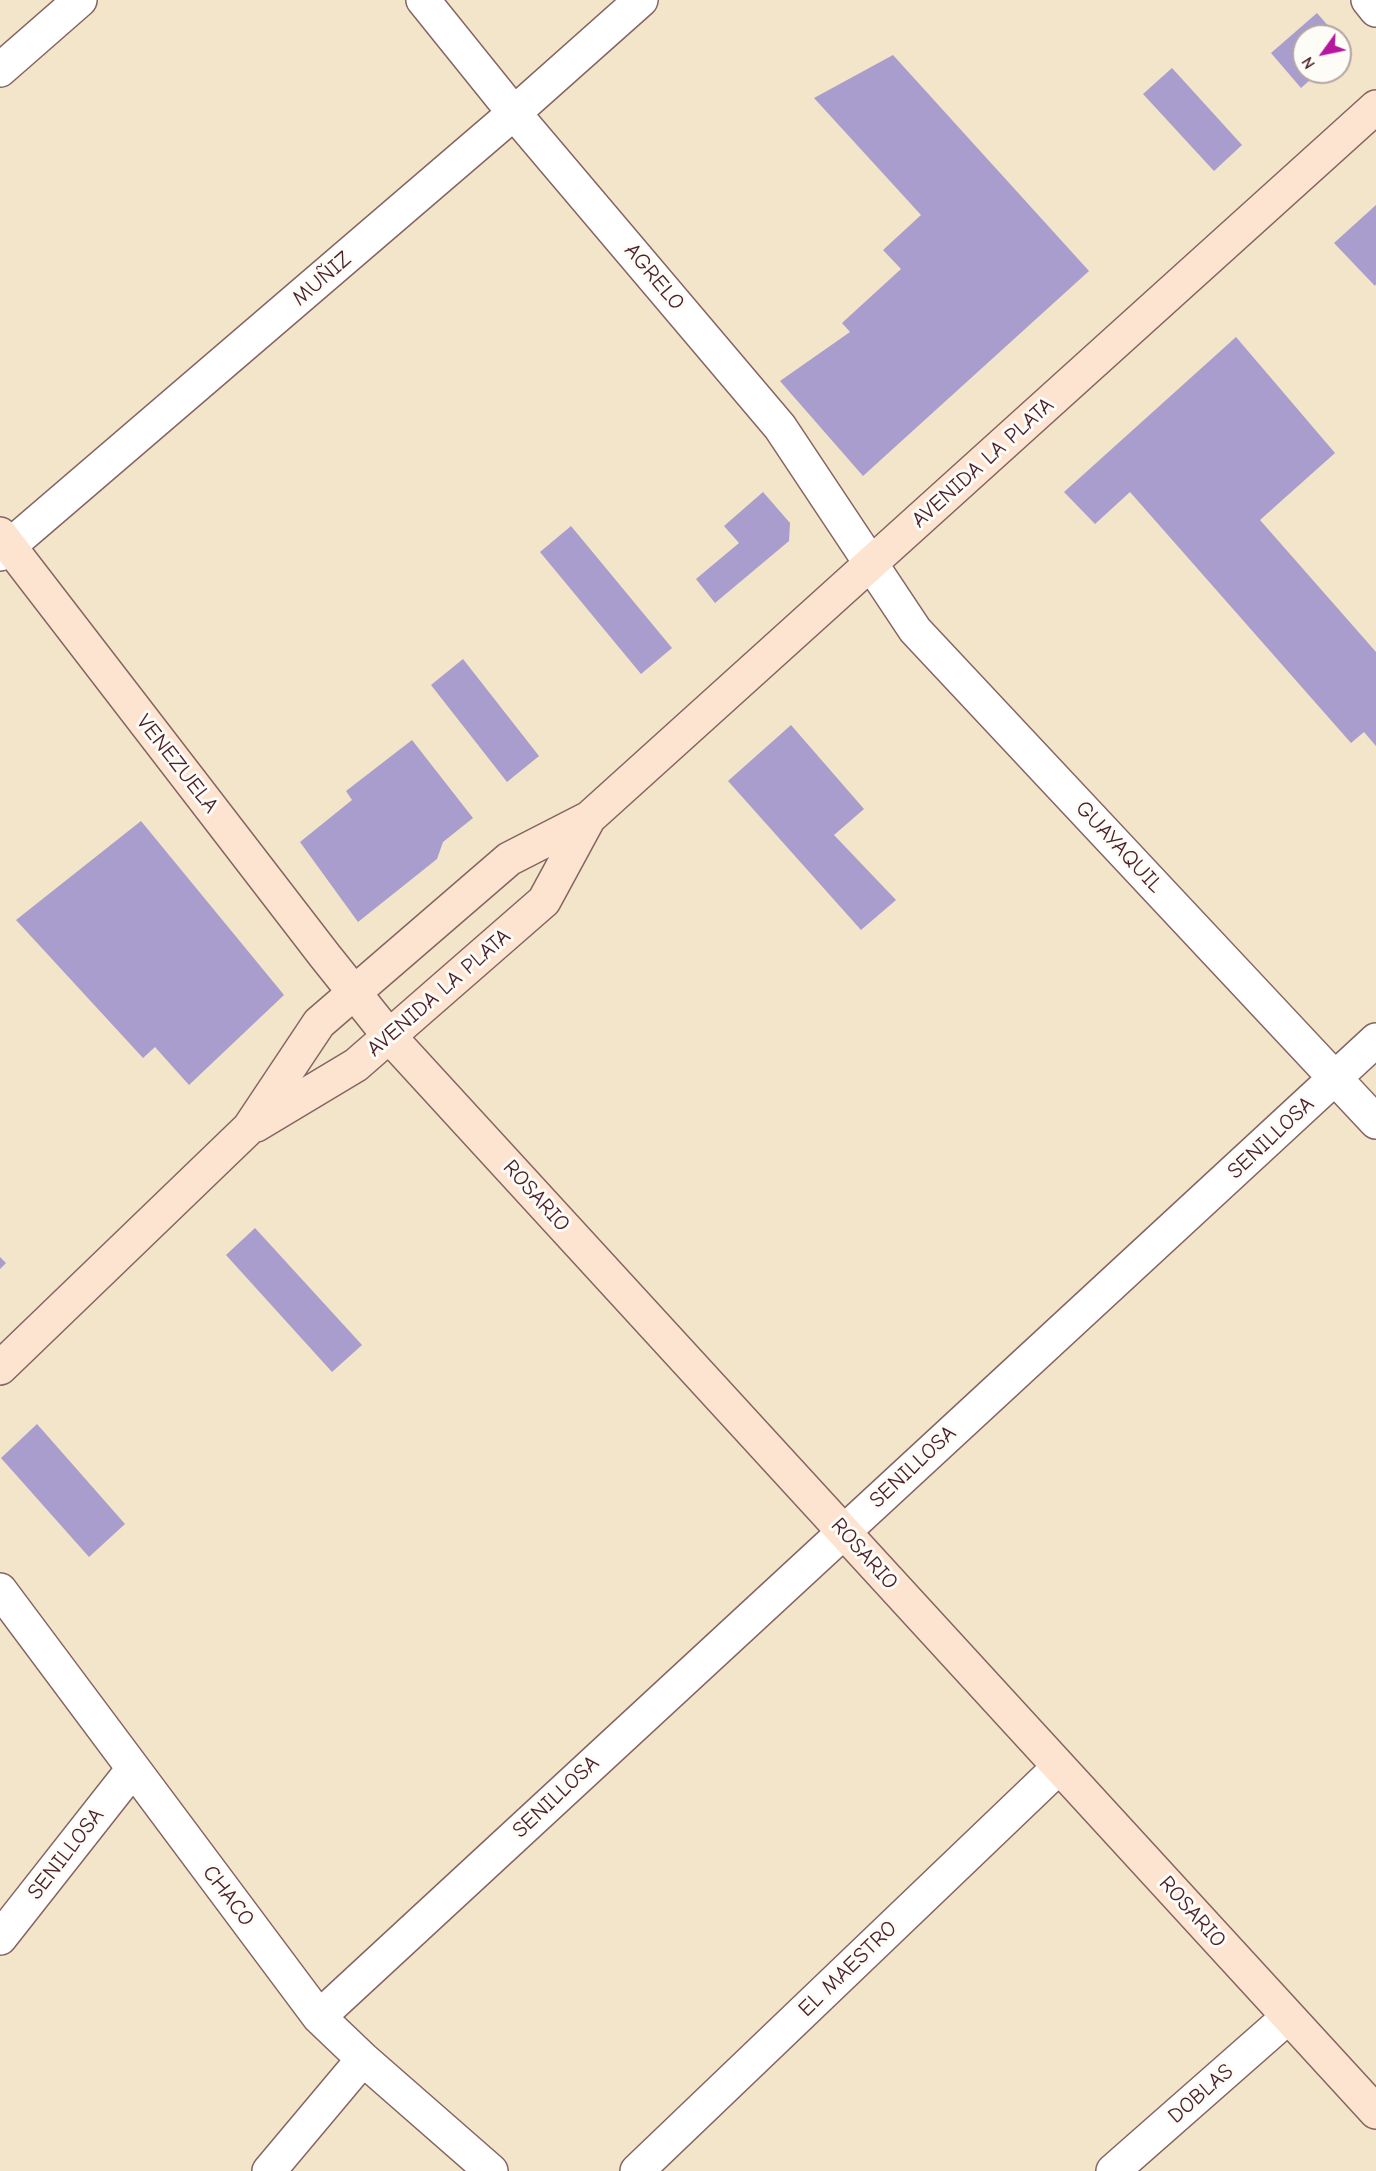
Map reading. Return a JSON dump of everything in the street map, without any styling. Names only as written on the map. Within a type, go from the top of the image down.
[{"type":"main road","name":"AVENIDA LA PLATA","points":[[0,1368],[249,1128],[319,1023],[509,859],[589,818],[1376,107]]},
{"type":"main road","name":"VENEZUELA","points":[[3,545],[354,994]]},
{"type":"main road","name":"AVENIDA LA PLATA","points":[[249,1128],[356,1065],[544,901],[589,818]]},
{"type":"main road","name":"ROSARIO","points":[[354,994],[389,1036],[1288,2017],[1371,2096]]},
{"type":"street","points":[[0,70],[80,0]]},
{"type":"street","name":"AGRELO","points":[[423,0],[514,113],[780,427],[871,565]]},
{"type":"street","name":"MUÑIZ","points":[[3,545],[514,113],[641,0]]},
{"type":"street","points":[[1368,0],[1376,10]]},
{"type":"street","name":"GUAYAQUIL","points":[[871,565],[915,630],[1376,1122]]},
{"type":"street","name":"SENILLOSA","points":[[319,2017],[1376,1040]]},
{"type":"street","name":"CHACO","points":[[0,1590],[319,2017],[363,2059],[491,2171]]},
{"type":"street","name":"EL MAESTRO","points":[[637,2171],[1059,1767]]},
{"type":"street","name":"SENILLOSA","points":[[0,1938],[133,1769]]},
{"type":"street","name":"DOBLAS","points":[[1113,2171],[1288,2017]]},
{"type":"street","points":[[269,2171],[363,2059]]},
{"type":"building","points":[[1317,13],[1327,24],[1304,24]]},
{"type":"building","points":[[1292,35],[1292,78],[1271,53]]},
{"type":"building","points":[[893,55],[1089,271],[863,476],[780,381],[850,332],[842,323],[901,269],[883,250],[921,215],[814,98]]},
{"type":"building","points":[[1172,68],[1242,145],[1214,171],[1143,94]]},
{"type":"building","points":[[1376,205],[1376,284],[1375,286],[1334,243]]},
{"type":"building","points":[[1236,337],[1335,453],[1260,520],[1376,652],[1376,746],[1364,732],[1351,743],[1130,492],[1095,524],[1064,492]]},
{"type":"building","points":[[763,492],[790,523],[789,541],[715,603],[696,579],[739,543],[724,526]]},
{"type":"building","points":[[571,526],[672,648],[641,674],[540,552]]},
{"type":"building","points":[[463,659],[539,756],[507,782],[431,685]]},
{"type":"building","points":[[791,725],[864,809],[834,835],[896,900],[861,930],[728,781]]},
{"type":"building","points":[[412,740],[473,818],[443,842],[437,859],[358,922],[300,842],[352,800],[346,791]]},
{"type":"building","points":[[141,821],[284,995],[189,1085],[155,1047],[143,1058],[16,920]]},
{"type":"building","points":[[255,1228],[362,1345],[332,1372],[226,1255]]},
{"type":"building","points":[[0,1257],[6,1263],[0,1269]]},
{"type":"building","points":[[37,1424],[125,1524],[89,1557],[1,1458]]}]
